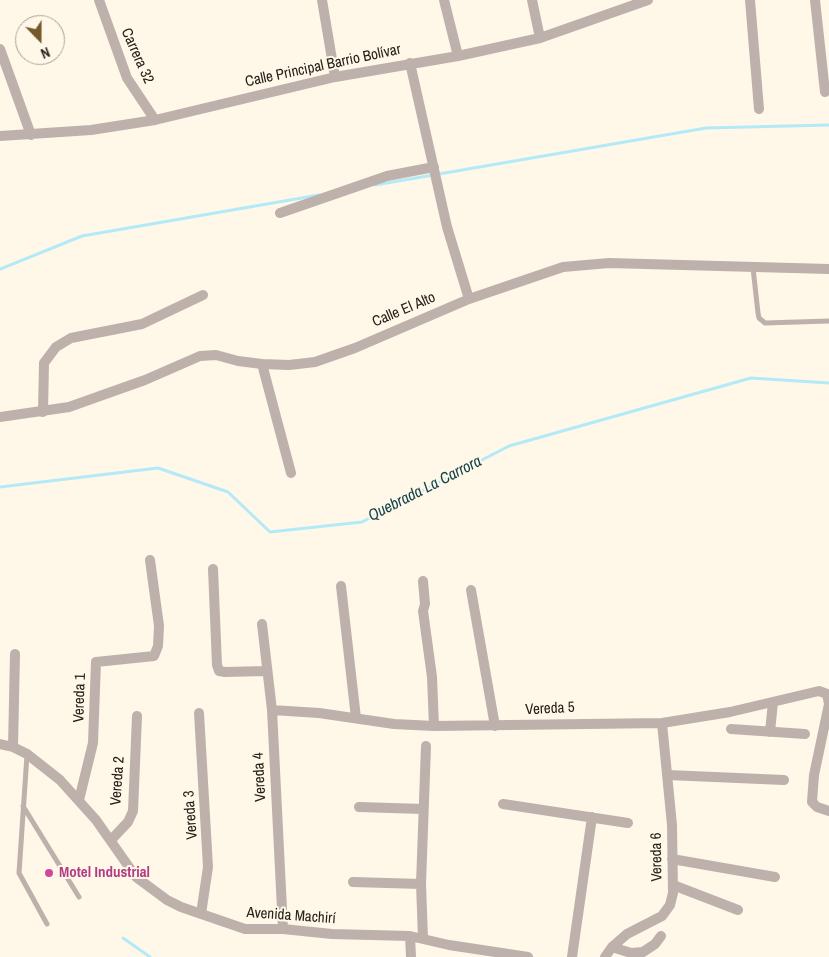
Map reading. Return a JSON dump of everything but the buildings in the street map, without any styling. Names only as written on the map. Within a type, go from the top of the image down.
[{"type":"street","name":"Carrera 32","points":[[98,0],[127,78],[155,120]]},
{"type":"street","points":[[322,0],[334,78]]},
{"type":"street","points":[[444,0],[458,56]]},
{"type":"street","points":[[532,0],[540,38]]},
{"type":"street","name":"Calle Principal Barrio Bolívar","points":[[0,136],[91,130],[155,120],[334,78],[458,56],[540,38],[648,0]]},
{"type":"street","points":[[750,0],[759,109]]},
{"type":"street","points":[[814,0],[825,92]]},
{"type":"street","points":[[0,49],[31,135]]},
{"type":"street","points":[[410,63],[447,227],[469,299]]},
{"type":"street","points":[[280,213],[386,176],[434,167]]},
{"type":"street","name":"Calle El Alto","points":[[0,417],[68,407],[144,380],[200,356],[216,356],[238,362],[262,364],[289,365],[314,362],[355,348],[469,299],[563,267],[586,264],[829,269]]},
{"type":"street","points":[[43,412],[44,363],[56,347],[72,338],[142,324],[203,294]]},
{"type":"street","points":[[262,364],[291,474]]},
{"type":"street","name":"Vereda 1","points":[[79,800],[93,743],[96,662],[154,656],[158,646],[159,626],[150,560]]},
{"type":"street","points":[[213,569],[217,665],[219,671],[266,670]]},
{"type":"street","points":[[423,581],[425,604],[423,611],[432,677],[434,726]]},
{"type":"street","points":[[341,586],[356,718]]},
{"type":"street","points":[[471,590],[495,726]]},
{"type":"street","name":"Vereda 4","points":[[262,624],[272,710],[283,929]]},
{"type":"street","points":[[13,747],[15,654]]},
{"type":"street","name":"Vereda 5","points":[[272,710],[356,718],[394,724],[434,726],[662,723],[730,712],[819,691],[827,694],[829,704],[814,775],[812,802],[817,807],[829,811]]},
{"type":"street","points":[[770,732],[772,702]]},
{"type":"street","name":"Vereda 3","points":[[199,713],[208,867],[201,914]]},
{"type":"street","name":"Vereda 2","points":[[111,840],[128,822],[132,811],[136,716]]},
{"type":"street","name":"Vereda 6","points":[[605,957],[612,947],[627,934],[662,916],[670,905],[673,885],[672,859],[668,775],[662,723]]},
{"type":"street","points":[[731,729],[804,734]]},
{"type":"street","name":"Avenida Machirí","points":[[0,744],[13,747],[27,754],[60,780],[79,800],[111,840],[136,877],[151,890],[167,900],[201,914],[244,929],[283,929],[332,934],[410,936],[449,946],[528,957]]},
{"type":"street","points":[[423,938],[421,884],[426,746]]},
{"type":"street","points":[[668,775],[784,780]]},
{"type":"street","points":[[503,804],[628,823]]},
{"type":"street","points":[[359,807],[424,809]]},
{"type":"street","points":[[572,957],[592,817]]},
{"type":"street","points":[[672,859],[775,877]]},
{"type":"street","points":[[353,882],[421,884]]},
{"type":"street","points":[[673,885],[738,910]]},
{"type":"street","points":[[410,936],[411,957]]},
{"type":"street","points":[[612,947],[631,953],[643,952],[656,944],[661,936]]},
{"type":"lane","points":[[753,268],[759,318],[764,323],[829,321]]},
{"type":"lane","points":[[27,754],[20,873],[47,924]]},
{"type":"lane","points":[[23,805],[79,897]]},
{"type":"waterway","points":[[375,185],[706,128],[829,125]]},
{"type":"waterway","points":[[0,269],[82,236],[319,195]]},
{"type":"waterway","name":"Quebrada La Carrora","points":[[0,487],[158,468],[228,492],[270,532],[362,522],[509,446],[751,378],[829,383]]},
{"type":"waterway","points":[[123,938],[150,957]]},
{"type":"place","name":"Motel Industrial","points":[[49,873]]}]
